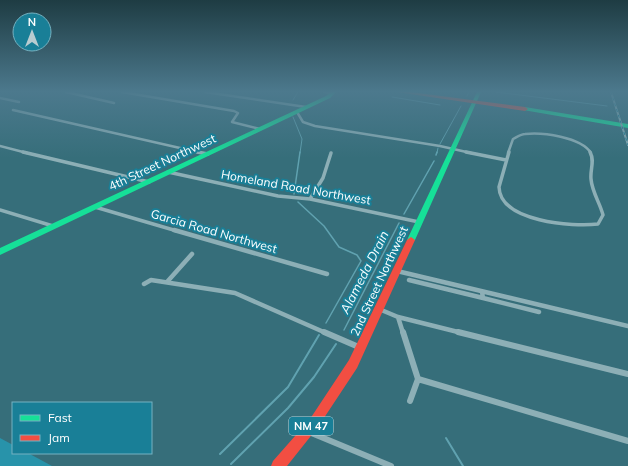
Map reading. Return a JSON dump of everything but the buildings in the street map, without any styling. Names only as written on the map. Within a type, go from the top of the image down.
[{"type":"main road","name":"4th Street Northwest","points":[[0,252],[293,114]]},
{"type":"main road","name":"2nd Street Northwest","points":[[278,466],[307,431],[353,364],[470,114]]},
{"type":"main road","points":[[567,114],[625,124]]},
{"type":"street","points":[[30,114],[208,154]]},
{"type":"street","points":[[238,114],[232,122],[260,129]]},
{"type":"street","points":[[298,114],[303,122],[316,126],[454,149],[506,160]]},
{"type":"street","points":[[524,134],[542,134],[558,137],[584,146],[592,153],[594,158],[591,179],[596,198],[602,208],[603,215],[598,224],[576,226],[528,216],[517,211],[501,196],[499,190],[506,160],[514,139],[524,134]]},
{"type":"street","points":[[0,146],[149,182]]},
{"type":"street","points":[[310,199],[322,178],[331,153]]},
{"type":"street","name":"Homeland Road Northwest","points":[[168,172],[278,196],[310,199],[420,222]]},
{"type":"street","name":"Garcia Road Northwest","points":[[95,207],[327,274]]},
{"type":"street","points":[[0,210],[53,227]]},
{"type":"street","points":[[167,282],[192,254]]},
{"type":"street","points":[[397,270],[482,292],[628,326]]},
{"type":"street","points":[[144,284],[151,280],[235,293],[361,348]]},
{"type":"street","points":[[409,280],[539,312]]},
{"type":"street","points":[[482,292],[483,298]]},
{"type":"street","points":[[379,309],[398,317],[628,374]]},
{"type":"street","points":[[398,317],[418,379],[410,401]]},
{"type":"street","points":[[418,379],[628,441]]},
{"type":"street","points":[[307,431],[391,466]]},
{"type":"shaded area","points":[[0,438],[12,444],[12,454],[30,454],[52,466],[0,466]]},
{"type":"waterway","name":"Alameda Drain","points":[[440,144],[457,114]]},
{"type":"waterway","points":[[293,117],[302,139],[300,153]]},
{"type":"waterway","points":[[437,153],[438,148]]},
{"type":"waterway","points":[[294,194],[300,152]]},
{"type":"waterway","name":"Alameda Drain","points":[[404,214],[434,161]]},
{"type":"waterway","points":[[298,202],[324,226],[339,247],[357,255],[361,261],[326,323]]},
{"type":"waterway","name":"Alameda Drain","points":[[344,330],[399,223]]},
{"type":"waterway","points":[[220,454],[288,387],[319,335]]},
{"type":"waterway","name":"Alameda Drain","points":[[231,464],[288,408],[314,377],[336,344]]},
{"type":"waterway","points":[[446,438],[463,466]]},
{"type":"railway","points":[[618,114],[628,145]]},
{"type":"traffic: fast","points":[[0,252],[293,114]]},
{"type":"traffic: fast","points":[[411,240],[469,114]]},
{"type":"traffic: fast","points":[[554,114],[628,126]]},
{"type":"traffic: jam","points":[[278,466],[314,423],[353,364],[411,240]]}]
